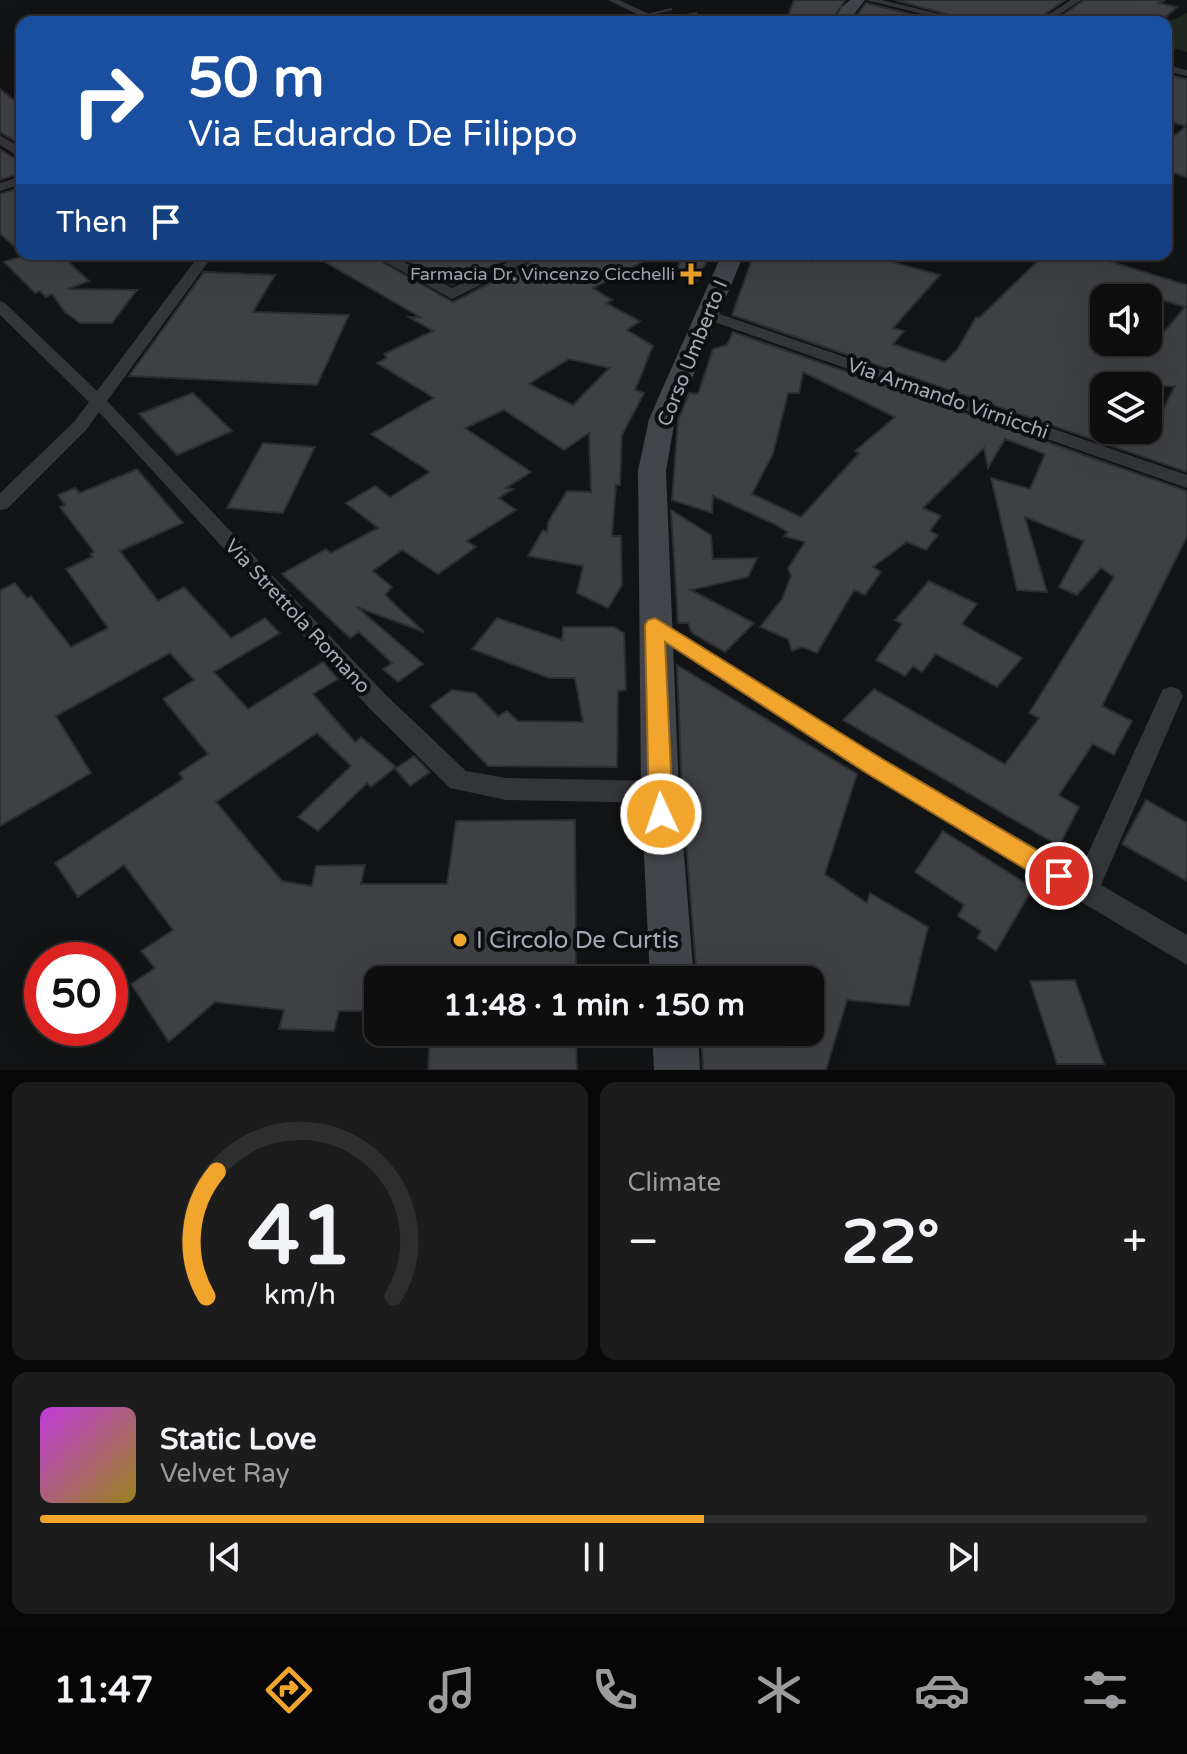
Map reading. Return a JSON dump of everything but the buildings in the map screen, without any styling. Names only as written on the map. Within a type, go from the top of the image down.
[{"type":"main road","points":[[844,16],[858,0]]},
{"type":"main road","name":"Corso Umberto I","points":[[671,966],[660,792],[652,471],[662,419],[731,260]]},
{"type":"main road","points":[[676,1046],[677,1070]]},
{"type":"street","points":[[612,0],[645,15]]},
{"type":"street","points":[[870,0],[941,16]]},
{"type":"street","points":[[1052,16],[1077,0]]},
{"type":"street","points":[[0,504],[40,467],[99,402],[203,260]]},
{"type":"street","points":[[389,260],[452,294],[523,260]]},
{"type":"street","name":"Via Strettola Romano","points":[[0,306],[99,402],[379,703],[459,780],[506,789],[660,792]]},
{"type":"street","name":"Via Armando Virnicchi","points":[[708,315],[1187,482]]},
{"type":"street","points":[[655,625],[876,767],[1187,951]]},
{"type":"street","points":[[1085,891],[1171,696]]},
{"type":"lane","points":[[645,15],[671,9]]},
{"type":"lane","points":[[684,16],[696,13]]},
{"type":"shaded area","points":[[1187,13],[1187,52],[1172,48],[1172,20]]},
{"type":"place","name":"Farmacia Dr. Vincenzo Cicchelli","points":[[691,274]]},
{"type":"place","name":"I Circolo De Curtis","points":[[460,940]]},
{"type":"route","points":[[661,814],[655,625],[876,767],[1059,876]]}]
